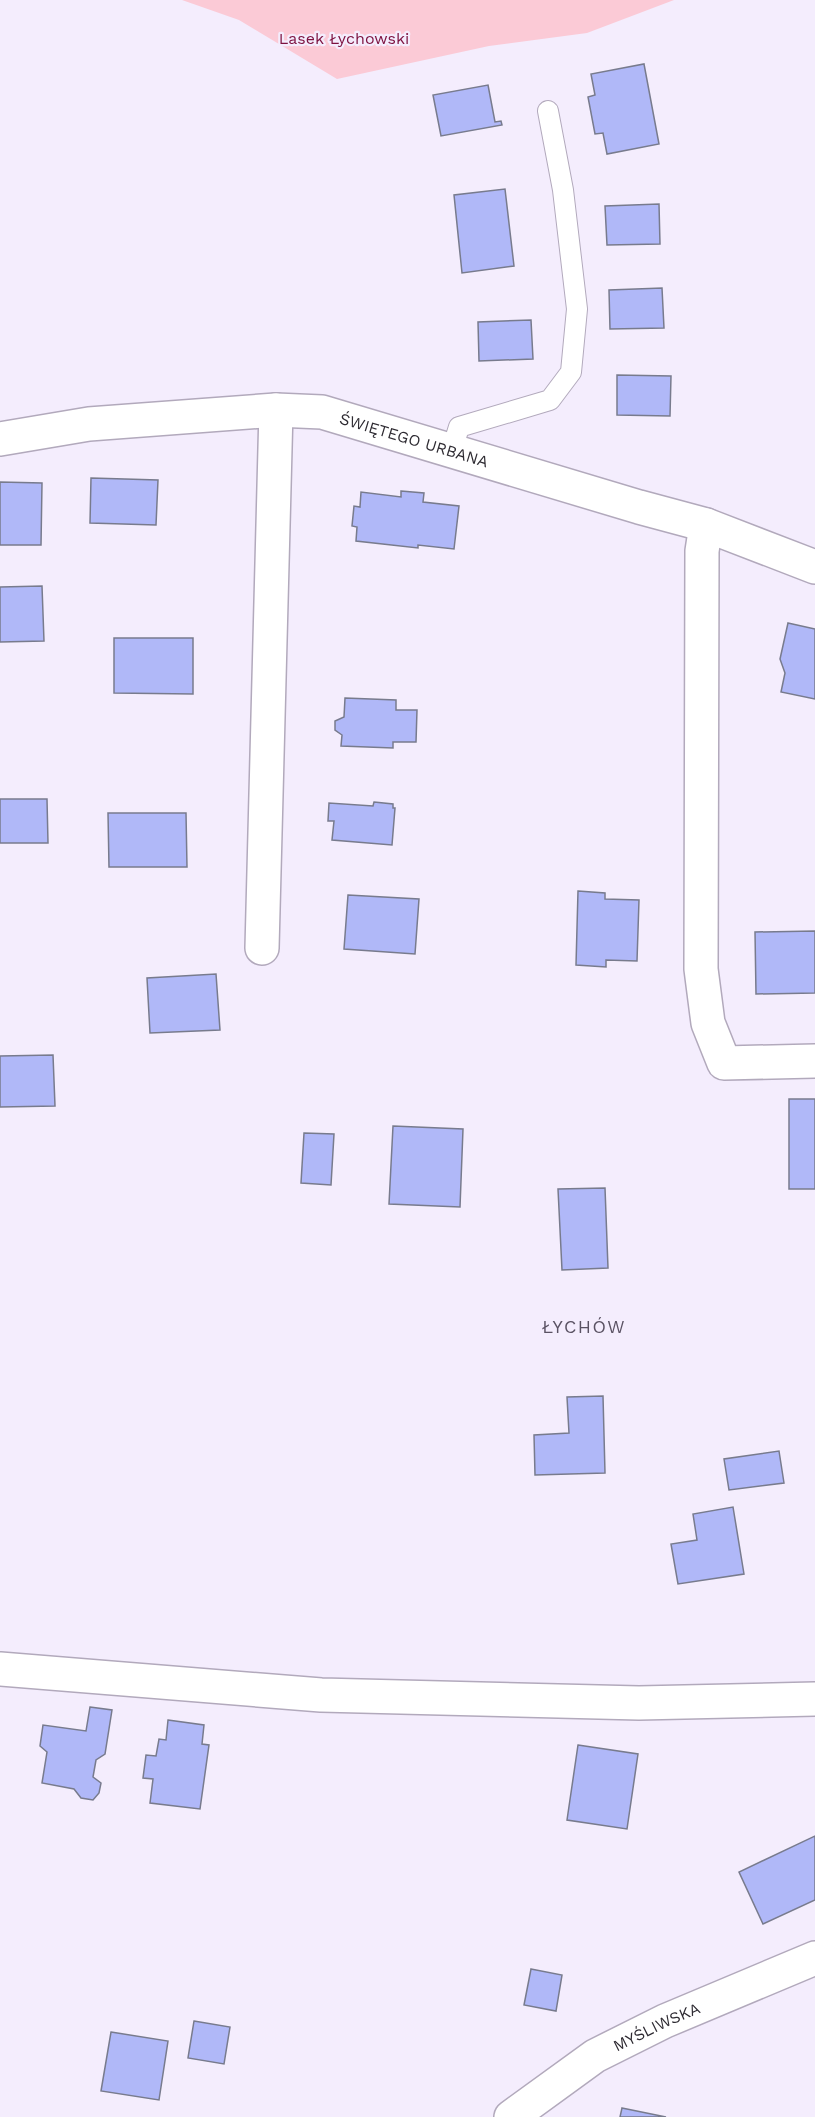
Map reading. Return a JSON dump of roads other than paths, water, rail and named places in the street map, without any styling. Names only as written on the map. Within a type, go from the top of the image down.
[{"type":"street","name":"ŚWIĘTEGO URBANA","points":[[0,439],[89,424],[276,410],[322,411],[706,525],[815,567]]},
{"type":"street","points":[[262,948],[276,410]]},
{"type":"street","points":[[706,525],[702,551],[699,896],[701,969],[708,1023],[724,1063],[815,1061]]},
{"type":"street","points":[[0,1669],[321,1695],[639,1702],[815,1700]]},
{"type":"street","name":"MYŚLIWSKA","points":[[511,2117],[595,2056],[665,2021],[815,1959]]},
{"type":"lane","points":[[452,450],[459,427],[550,400],[571,372],[577,309],[563,190],[548,111]]},
{"type":"district","name":"ŁYCHÓW","points":[[584,1326]]},
{"type":"park label","name":"Lasek Łychowski","points":[[344,38]]}]
